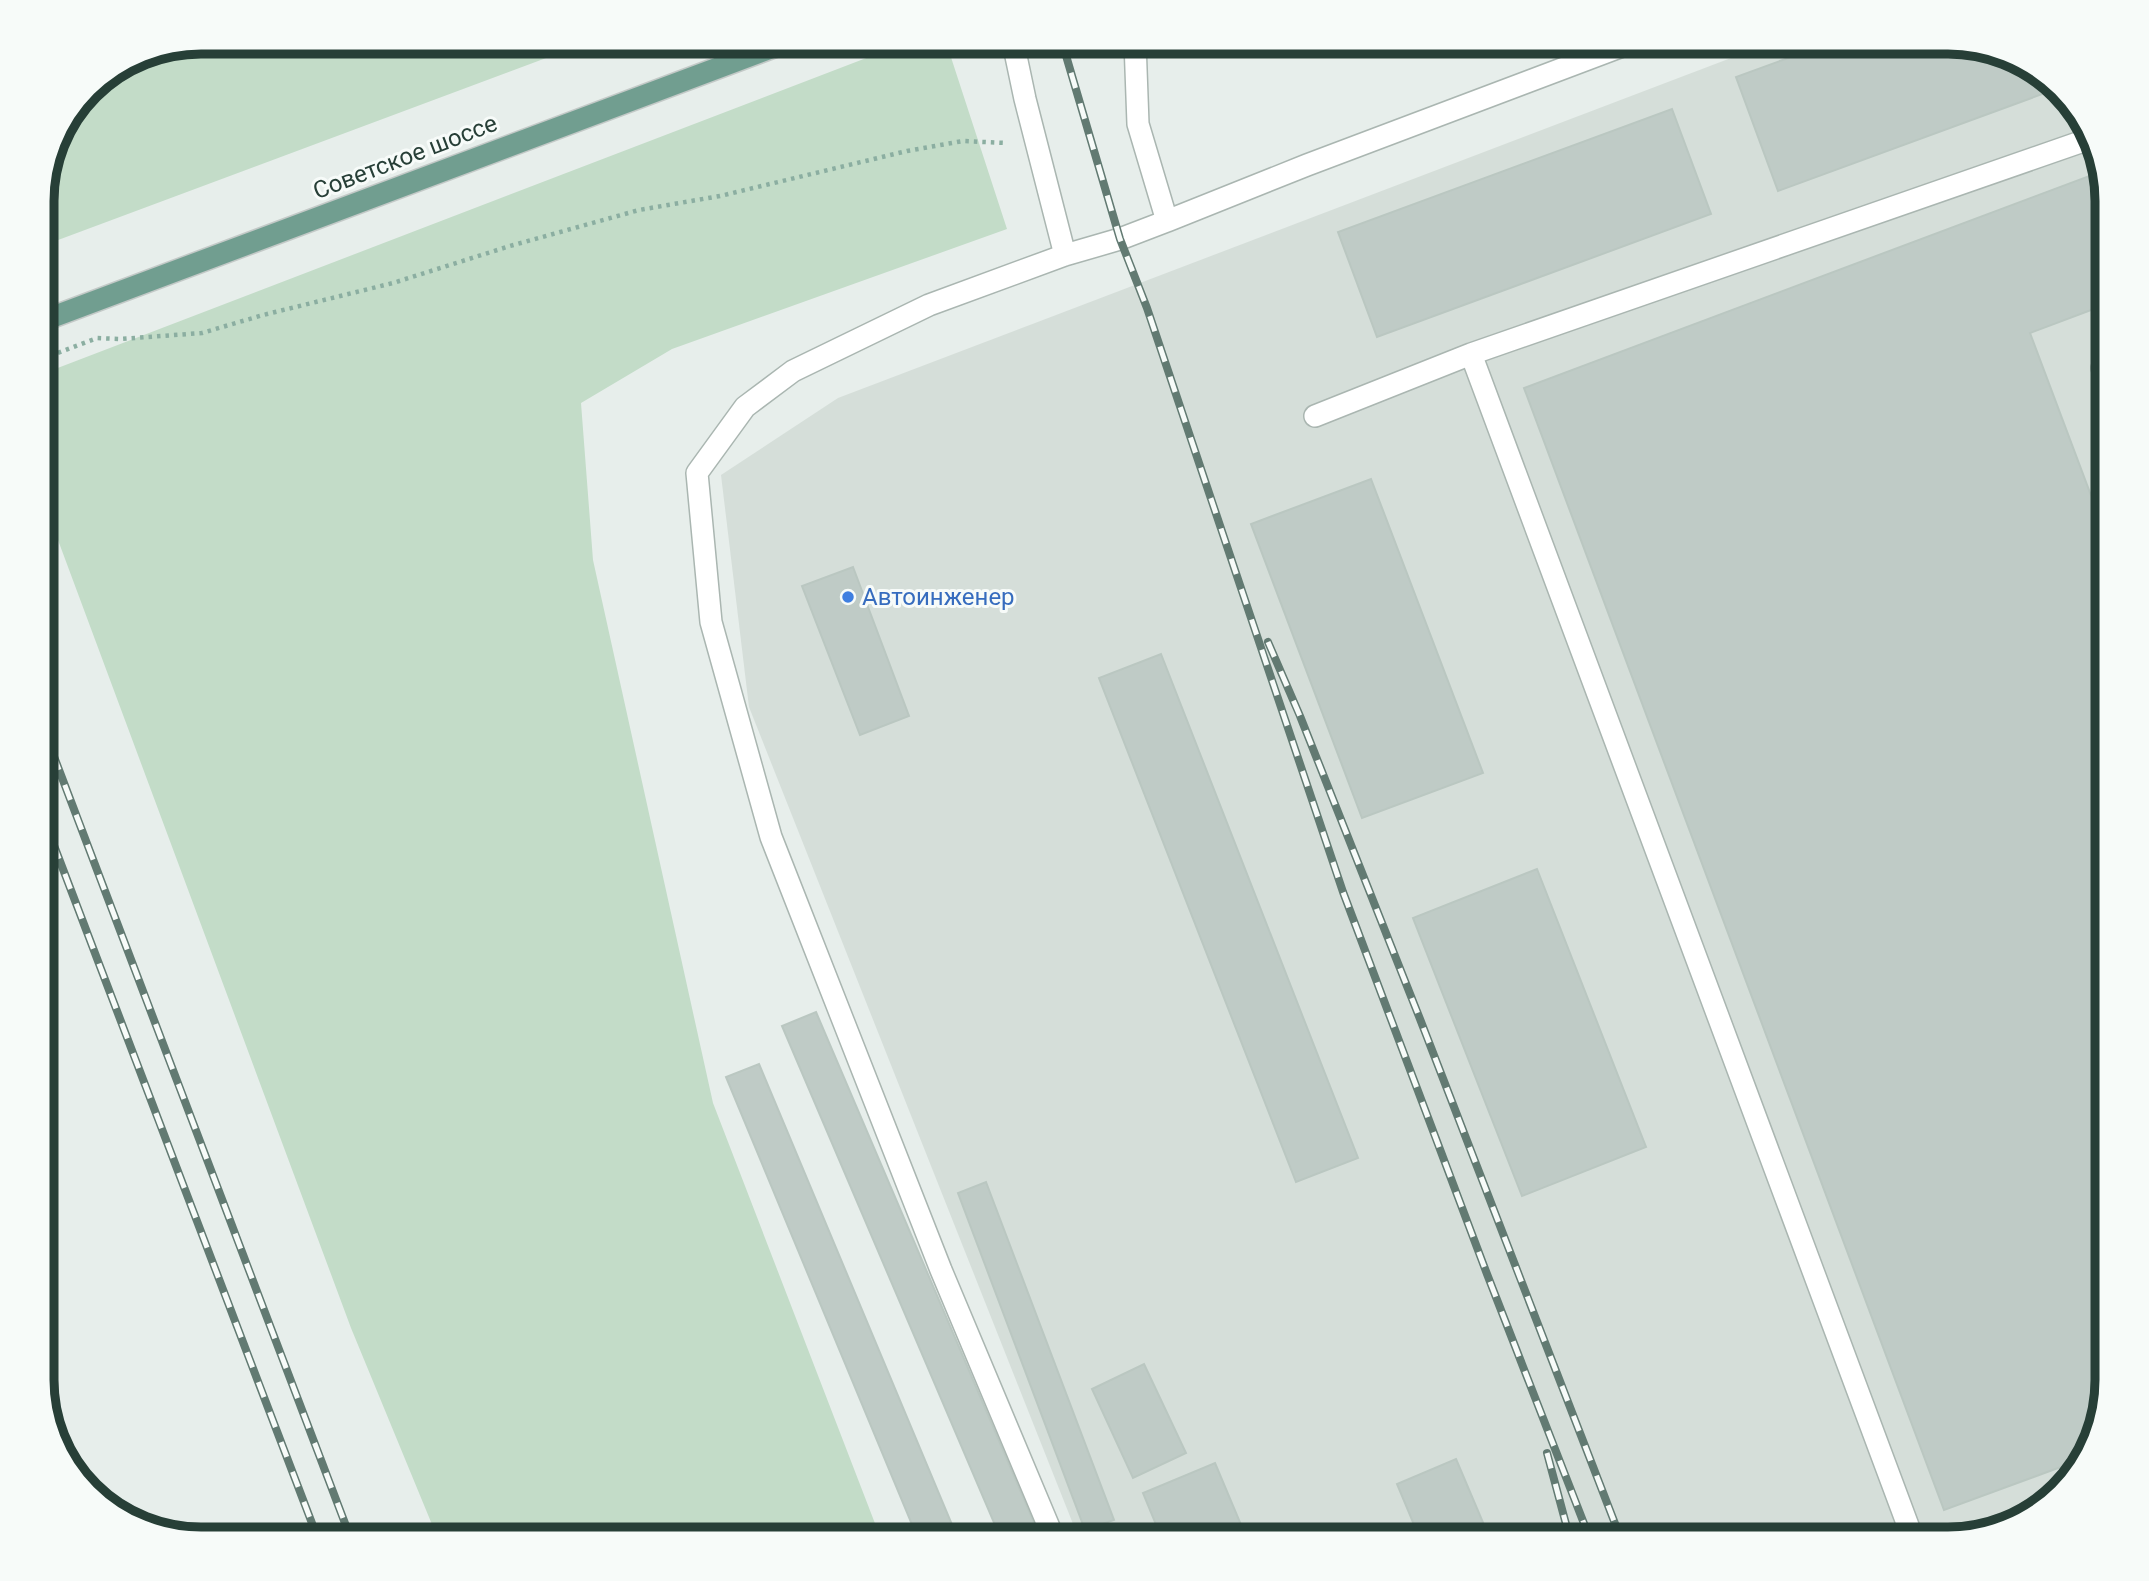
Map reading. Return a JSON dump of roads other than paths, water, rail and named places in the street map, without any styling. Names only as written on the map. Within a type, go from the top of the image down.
[{"type":"main road","name":"Советское шоссе","points":[[55,316],[753,55]]},
{"type":"lane","points":[[1135,54],[1138,124],[1167,220]]},
{"type":"lane","points":[[1049,1527],[941,1270],[771,837],[712,622],[697,473],[745,407],[793,371],[929,305],[1065,255],[1121,239],[1320,160],[1601,54]]},
{"type":"lane","points":[[1016,55],[1065,255]]},
{"type":"lane","points":[[1315,416],[1471,354],[2082,141]]},
{"type":"lane","points":[[1471,354],[1909,1527]]},
{"type":"railway","points":[[1066,55],[1120,239],[1147,308],[1343,892],[1585,1527]]},
{"type":"railway","points":[[1268,642],[1420,1019],[1616,1527]]},
{"type":"railway","points":[[55,759],[346,1527]]},
{"type":"railway","points":[[55,848],[313,1527]]},
{"type":"railway","points":[[1547,1453],[1567,1527]]},
{"type":"place","name":"Автоинженер","points":[[848,597]]}]
